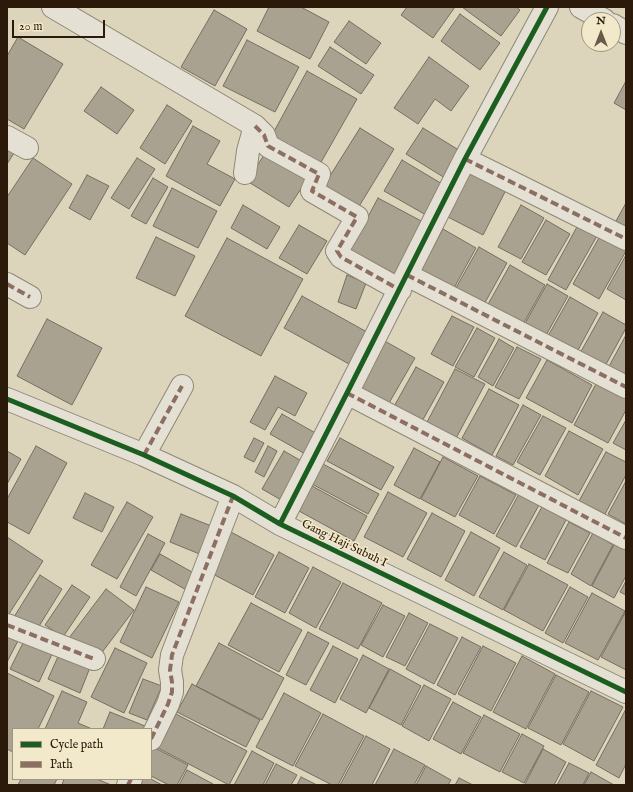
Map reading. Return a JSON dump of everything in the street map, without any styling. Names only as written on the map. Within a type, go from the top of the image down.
[{"type":"street","points":[[54,7],[255,126],[264,135],[268,146],[319,174],[312,190],[357,217],[337,251],[341,257],[403,283],[626,387]]},
{"type":"street","points":[[280,524],[465,159],[547,7]]},
{"type":"street","points":[[581,7],[590,12]]},
{"type":"street","points":[[245,173],[248,151],[255,126]]},
{"type":"street","points":[[7,137],[27,148]]},
{"type":"street","points":[[465,159],[626,239]]},
{"type":"street","points":[[7,284],[30,297]]},
{"type":"street","points":[[144,455],[182,386]]},
{"type":"street","points":[[347,393],[626,538]]},
{"type":"street","name":"Gang Haji Subuh I","points":[[7,399],[144,455],[233,496],[280,524],[626,692]]},
{"type":"street","points":[[152,737],[168,704],[172,692],[170,670],[172,655],[233,496]]},
{"type":"street","points":[[7,625],[94,659]]},
{"type":"building","points":[[269,7],[301,7],[329,22],[310,59],[257,31]]},
{"type":"building","points":[[407,7],[455,7],[433,38],[401,15]]},
{"type":"building","points":[[462,7],[516,7],[520,10],[501,36]]},
{"type":"building","points":[[214,10],[247,29],[215,86],[181,67]]},
{"type":"building","points":[[460,14],[500,43],[480,70],[441,41]]},
{"type":"building","points":[[349,21],[381,43],[366,64],[334,42]]},
{"type":"building","points":[[18,37],[63,64],[24,129],[7,119],[7,56]]},
{"type":"building","points":[[247,40],[299,67],[275,112],[223,86]]},
{"type":"building","points":[[330,47],[374,75],[361,94],[318,66]]},
{"type":"building","points":[[429,57],[469,86],[451,111],[435,99],[418,124],[394,108]]},
{"type":"building","points":[[307,71],[357,99],[320,164],[271,137]]},
{"type":"building","points":[[626,81],[626,110],[614,103]]},
{"type":"building","points":[[101,87],[134,110],[117,134],[84,111]]},
{"type":"building","points":[[167,105],[192,121],[165,164],[140,148]]},
{"type":"building","points":[[193,126],[220,141],[207,164],[235,179],[220,206],[166,176]]},
{"type":"building","points":[[360,128],[394,149],[358,208],[323,187]]},
{"type":"building","points":[[423,128],[462,152],[445,178],[406,154]]},
{"type":"building","points":[[7,145],[16,150],[7,164]]},
{"type":"building","points":[[268,149],[310,175],[289,207],[247,181]]},
{"type":"building","points":[[33,158],[72,184],[25,255],[7,243],[7,197]]},
{"type":"building","points":[[137,158],[155,169],[129,209],[111,198]]},
{"type":"building","points":[[402,160],[444,185],[426,215],[384,191]]},
{"type":"building","points":[[470,170],[507,188],[483,235],[446,216]]},
{"type":"building","points":[[87,175],[109,186],[90,220],[69,208]]},
{"type":"building","points":[[153,178],[168,187],[146,224],[131,216]]},
{"type":"building","points":[[172,188],[217,211],[198,248],[153,226]]},
{"type":"building","points":[[378,198],[425,223],[394,281],[347,256]]},
{"type":"building","points":[[626,203],[626,227],[616,221]]},
{"type":"building","points":[[243,205],[280,227],[267,249],[231,228]]},
{"type":"building","points":[[521,205],[544,218],[521,259],[498,247]]},
{"type":"building","points":[[546,220],[570,234],[546,275],[522,262]]},
{"type":"building","points":[[299,225],[327,241],[307,274],[279,258]]},
{"type":"building","points":[[578,225],[597,236],[566,290],[548,280]]},
{"type":"building","points":[[443,229],[476,248],[454,288],[421,270]]},
{"type":"building","points":[[600,236],[626,251],[599,299],[573,284]]},
{"type":"building","points":[[156,237],[195,256],[175,296],[136,278]]},
{"type":"building","points":[[227,238],[303,279],[261,356],[185,316]]},
{"type":"building","points":[[479,247],[507,263],[482,308],[453,293]]},
{"type":"building","points":[[626,255],[626,300],[607,289]]},
{"type":"building","points":[[510,265],[545,285],[522,326],[487,306]]},
{"type":"building","points":[[347,275],[366,283],[356,309],[338,302]]},
{"type":"building","points":[[547,284],[568,296],[544,339],[523,327]]},
{"type":"building","points":[[302,296],[367,332],[349,364],[284,328]]},
{"type":"building","points":[[570,297],[598,313],[577,352],[548,336]]},
{"type":"building","points":[[603,312],[626,325],[626,328],[604,368],[579,355]]},
{"type":"building","points":[[452,316],[474,327],[453,366],[431,354]]},
{"type":"building","points":[[47,319],[102,348],[72,405],[17,376]]},
{"type":"building","points":[[477,328],[495,338],[474,377],[455,367]]},
{"type":"building","points":[[626,335],[626,381],[607,370]]},
{"type":"building","points":[[381,339],[415,358],[385,410],[350,391]]},
{"type":"building","points":[[499,339],[514,348],[493,386],[478,377]]},
{"type":"building","points":[[517,347],[541,359],[519,399],[495,387]]},
{"type":"building","points":[[547,360],[592,385],[572,423],[526,398]]},
{"type":"building","points":[[416,367],[444,382],[420,425],[392,410]]},
{"type":"building","points":[[455,369],[485,384],[454,442],[425,426]]},
{"type":"building","points":[[275,376],[307,393],[295,416],[278,407],[265,430],[250,422]]},
{"type":"building","points":[[597,382],[626,398],[626,410],[608,443],[574,425]]},
{"type":"building","points":[[489,389],[519,405],[492,455],[462,438]]},
{"type":"building","points":[[523,405],[541,415],[513,465],[496,456]]},
{"type":"building","points":[[282,414],[319,435],[307,455],[270,434]]},
{"type":"building","points":[[543,416],[566,428],[540,475],[517,462]]},
{"type":"building","points":[[626,420],[626,450],[613,443]]},
{"type":"building","points":[[569,431],[603,449],[578,495],[545,476]]},
{"type":"building","points":[[254,438],[264,443],[254,462],[244,457]]},
{"type":"building","points":[[340,438],[394,467],[381,490],[327,461]]},
{"type":"building","points":[[36,446],[67,463],[29,534],[7,522],[7,499]]},
{"type":"building","points":[[268,446],[277,451],[264,477],[255,472]]},
{"type":"building","points":[[414,448],[440,462],[420,499],[394,485]]},
{"type":"building","points":[[7,451],[21,459],[7,484]]},
{"type":"building","points":[[284,451],[305,463],[283,501],[262,489]]},
{"type":"building","points":[[606,452],[626,462],[626,475],[605,514],[579,501]]},
{"type":"building","points":[[443,457],[478,476],[455,517],[421,499]]},
{"type":"building","points":[[323,464],[379,494],[368,514],[312,484]]},
{"type":"building","points":[[480,476],[516,495],[494,534],[459,515]]},
{"type":"building","points":[[626,481],[626,524],[608,514]]},
{"type":"building","points":[[312,486],[367,516],[354,541],[299,511]]},
{"type":"building","points":[[388,492],[427,513],[403,557],[364,537]]},
{"type":"building","points":[[85,493],[114,507],[102,532],[73,518]]},
{"type":"building","points":[[519,494],[539,505],[516,547],[496,536]]},
{"type":"building","points":[[127,502],[153,517],[117,579],[91,565]]},
{"type":"building","points":[[543,505],[567,518],[545,560],[520,547]]},
{"type":"building","points":[[432,513],[465,531],[441,577],[407,559]]},
{"type":"building","points":[[181,514],[214,527],[202,555],[170,542]]},
{"type":"building","points":[[569,522],[590,533],[568,573],[547,563]]},
{"type":"building","points":[[229,531],[274,555],[253,595],[207,571]]},
{"type":"building","points":[[471,532],[500,548],[474,596],[445,580]]},
{"type":"building","points":[[593,533],[613,545],[591,586],[571,574]]},
{"type":"building","points":[[148,534],[165,543],[136,596],[120,587]]},
{"type":"building","points":[[7,537],[43,561],[7,617]]},
{"type":"building","points":[[616,541],[626,546],[626,576],[614,598],[592,586]]},
{"type":"building","points":[[279,552],[309,568],[285,613],[255,597]]},
{"type":"building","points":[[504,552],[527,565],[503,610],[479,597]]},
{"type":"building","points":[[160,554],[199,576],[190,592],[151,570]]},
{"type":"building","points":[[529,564],[568,585],[543,631],[504,610]]},
{"type":"building","points":[[313,567],[341,582],[316,628],[289,613]]},
{"type":"building","points":[[40,575],[62,589],[36,631],[14,617]]},
{"type":"building","points":[[626,581],[626,595],[620,592]]},
{"type":"building","points":[[343,583],[382,603],[358,649],[319,629]]},
{"type":"building","points":[[72,585],[90,597],[63,637],[45,625]]},
{"type":"building","points":[[146,587],[179,602],[152,658],[120,642]]},
{"type":"building","points":[[570,587],[588,597],[563,643],[545,633]]},
{"type":"building","points":[[106,589],[134,610],[97,659],[69,638]]},
{"type":"building","points":[[592,593],[625,611],[598,660],[565,643]]},
{"type":"building","points":[[251,603],[302,630],[279,672],[228,645]]},
{"type":"building","points":[[383,605],[405,616],[383,657],[361,645]]},
{"type":"building","points":[[626,611],[626,670],[601,657]]},
{"type":"building","points":[[409,613],[428,623],[405,666],[386,657]]},
{"type":"building","points":[[430,624],[458,638],[434,684],[406,669]]},
{"type":"building","points":[[308,632],[329,643],[306,685],[286,675]]},
{"type":"building","points":[[7,633],[19,639],[7,662]]},
{"type":"building","points":[[462,637],[481,647],[455,695],[437,685]]},
{"type":"building","points":[[25,639],[53,652],[39,682],[10,669]]},
{"type":"building","points":[[219,643],[284,678],[262,720],[196,686]]},
{"type":"building","points":[[333,646],[358,659],[335,703],[310,690]]},
{"type":"building","points":[[483,646],[516,663],[491,711],[458,694]]},
{"type":"building","points":[[115,648],[147,663],[124,713],[91,697]]},
{"type":"building","points":[[60,652],[91,665],[80,693],[48,679]]},
{"type":"building","points":[[363,655],[389,669],[366,713],[340,699]]},
{"type":"building","points":[[522,656],[555,674],[526,729],[493,712]]},
{"type":"building","points":[[390,669],[421,686],[401,725],[369,708]]},
{"type":"building","points":[[7,673],[54,696],[38,728],[12,728],[12,752],[7,749]]},
{"type":"building","points":[[556,675],[589,692],[561,745],[528,728]]},
{"type":"building","points":[[143,679],[162,686],[147,720],[129,713]]},
{"type":"building","points":[[192,684],[260,720],[246,747],[177,712]]},
{"type":"building","points":[[424,685],[451,699],[429,741],[402,726]]},
{"type":"building","points":[[62,691],[87,702],[78,723],[90,728],[45,728]]},
{"type":"building","points":[[591,691],[623,707],[594,761],[563,744]]},
{"type":"building","points":[[284,693],[321,713],[293,766],[256,747]]},
{"type":"building","points":[[453,702],[481,717],[461,754],[433,739]]},
{"type":"building","points":[[626,709],[626,764],[619,778],[596,765]]},
{"type":"building","points":[[110,712],[145,726],[144,728],[103,728]]},
{"type":"building","points":[[176,714],[247,751],[229,785],[158,748]]},
{"type":"building","points":[[323,714],[364,736],[338,785],[332,785],[295,766]]},
{"type":"building","points":[[484,715],[520,734],[500,772],[463,753]]},
{"type":"building","points":[[522,734],[544,746],[524,783],[502,772]]},
{"type":"building","points":[[366,736],[390,749],[372,785],[340,785]]},
{"type":"building","points":[[153,747],[188,765],[177,785],[169,785],[152,776]]},
{"type":"building","points":[[394,749],[425,765],[414,785],[375,785]]},
{"type":"building","points":[[543,749],[566,762],[554,785],[526,785],[525,784]]},
{"type":"building","points":[[252,751],[274,763],[263,785],[234,785]]},
{"type":"building","points":[[569,763],[589,773],[583,785],[557,785]]},
{"type":"building","points":[[276,764],[297,775],[291,785],[265,785]]},
{"type":"building","points":[[426,766],[451,780],[448,785],[416,785]]},
{"type":"building","points":[[187,770],[213,784],[213,785],[179,785]]},
{"type":"building","points":[[591,772],[614,785],[584,785]]},
{"type":"building","points":[[301,777],[317,785],[297,785]]},
{"type":"building","points":[[459,778],[473,785],[455,785]]},
{"type":"building","points":[[20,780],[56,780],[54,785],[18,785]]},
{"type":"building","points":[[64,780],[99,780],[111,785],[62,785]]},
{"type":"building","points":[[134,780],[152,780],[162,785],[132,785]]},
{"type":"marked path","points":[[255,126],[264,135],[268,146],[319,174],[312,191],[357,217],[337,251],[341,257],[400,290]]},
{"type":"marked path","points":[[465,159],[626,239]]},
{"type":"marked path","points":[[407,275],[626,387]]},
{"type":"marked path","points":[[7,284],[30,297]]},
{"type":"marked path","points":[[144,455],[182,386]]},
{"type":"marked path","points":[[347,393],[626,538]]},
{"type":"marked path","points":[[152,737],[168,704],[172,692],[170,670],[172,655],[233,496]]},
{"type":"marked path","points":[[7,625],[94,659]]},
{"type":"marked path","points":[[128,785],[130,780]]},
{"type":"cycle path","points":[[280,524],[465,159],[547,7]]},
{"type":"cycle path","points":[[7,399],[144,455],[233,496],[280,524],[626,692]]}]
